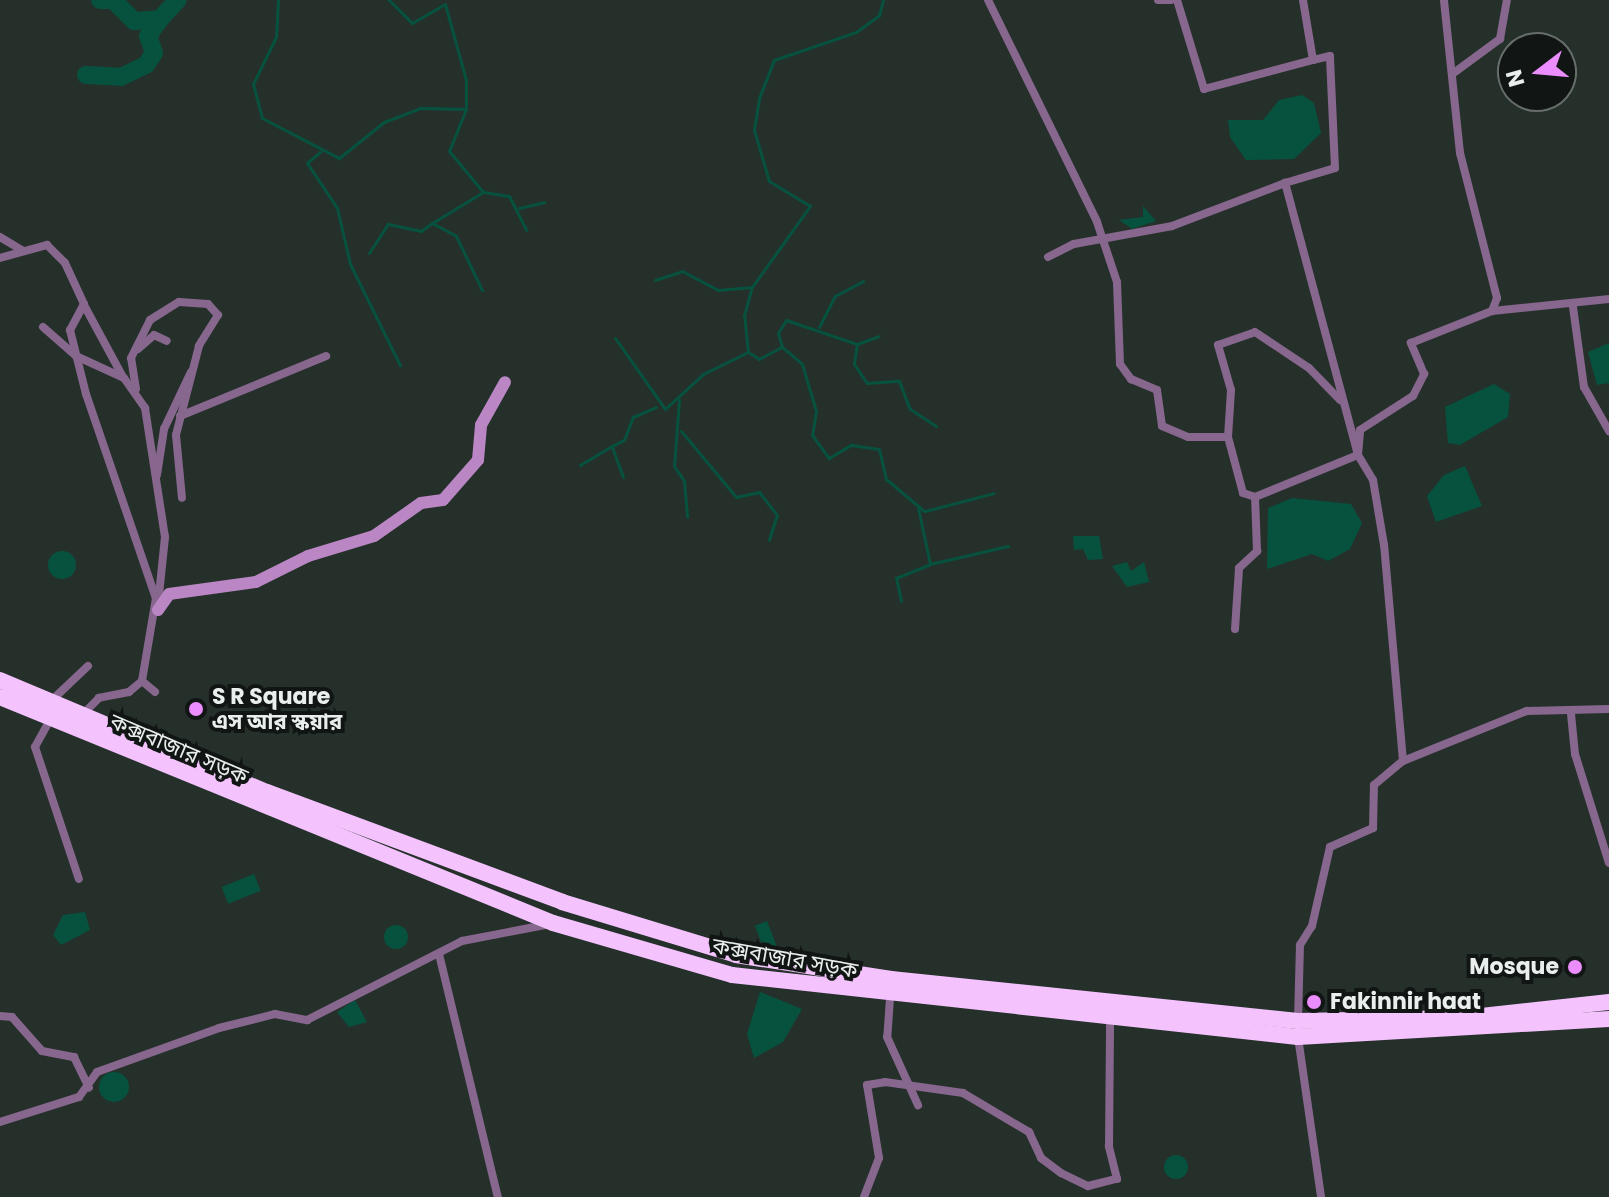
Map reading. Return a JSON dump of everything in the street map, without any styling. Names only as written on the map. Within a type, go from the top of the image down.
[{"type":"highway","name":"কক্সবাজার সড়ক","points":[[0,680],[51,710],[553,923],[732,975],[890,998],[1110,1019],[1298,1029],[1609,1019]]},
{"type":"highway","name":"কক্সবাজার সড়ক","points":[[0,697],[51,710],[83,714],[562,902],[736,955],[891,979],[1298,1029],[1463,1018],[1609,1002]]},
{"type":"street","points":[[988,0],[1037,89],[1104,241],[1117,282],[1120,364],[1131,379],[1157,390],[1162,426],[1203,440],[1228,437]]},
{"type":"street","points":[[1158,0],[1171,0]]},
{"type":"street","points":[[1048,257],[1172,226],[1285,183],[1335,168],[1330,56],[1204,89],[1177,0]]},
{"type":"street","points":[[1303,0],[1313,60]]},
{"type":"street","points":[[1444,0],[1455,72],[1460,153],[1497,298],[1492,311]]},
{"type":"street","points":[[1455,72],[1500,39],[1507,0]]},
{"type":"street","points":[[1285,183],[1340,400],[1358,455],[1373,480],[1384,545],[1403,761]]},
{"type":"street","points":[[0,237],[23,251]]},
{"type":"street","points":[[0,258],[54,247],[124,378]]},
{"type":"street","points":[[83,714],[99,698],[129,692],[142,681],[158,610],[165,548],[157,475],[136,389],[132,355],[150,320],[194,299],[218,315],[164,429],[157,475]]},
{"type":"street","points":[[1358,455],[1360,430],[1413,396],[1424,374],[1411,343],[1492,311],[1573,307],[1609,299]]},
{"type":"street","points":[[84,304],[70,330],[76,356],[158,610]]},
{"type":"street","points":[[1573,307],[1584,387],[1609,431]]},
{"type":"street","points":[[43,327],[76,356],[124,378],[136,389]]},
{"type":"street","points":[[1340,400],[1309,368],[1255,332],[1218,345],[1231,390],[1228,437],[1243,493],[1255,497],[1358,455]]},
{"type":"street","points":[[132,355],[154,335],[167,341]]},
{"type":"street","points":[[182,498],[173,457],[180,416],[197,354]]},
{"type":"street","points":[[180,416],[326,356]]},
{"type":"street","points":[[158,610],[169,594],[256,582],[293,569],[308,556],[374,536],[421,503],[443,500],[478,460],[481,425],[505,382]]},
{"type":"street","points":[[1235,629],[1239,568],[1257,551],[1255,497]]},
{"type":"street","points":[[79,879],[35,747],[51,710],[88,666]]},
{"type":"street","points":[[142,681],[155,692]]},
{"type":"street","points":[[1321,1197],[1298,1029],[1300,945],[1312,926],[1330,847],[1373,828],[1374,785],[1403,761],[1527,711],[1571,714],[1609,709]]},
{"type":"street","points":[[1571,714],[1575,754],[1609,863]]},
{"type":"street","points":[[0,1122],[89,1088],[97,1072],[232,1024],[275,1014],[307,1020],[462,941],[553,923]]},
{"type":"street","points":[[439,954],[498,1197]]},
{"type":"street","points":[[890,998],[887,1037],[918,1105]]},
{"type":"street","points":[[0,1016],[12,1017],[42,1051],[74,1057],[89,1088]]},
{"type":"street","points":[[864,1197],[879,1158],[867,1085],[911,1086],[963,1093],[1013,1120],[1041,1158],[1088,1186],[1113,1180],[1110,1019]]},
{"type":"shaded area","points":[[1302,95],[1314,103],[1321,133],[1294,159],[1246,160],[1230,137],[1228,120],[1263,120],[1279,100]]},
{"type":"shaded area","points":[[1143,206],[1156,221],[1132,229],[1119,220],[1143,217]]},
{"type":"shaded area","points":[[1609,343],[1609,383],[1597,385],[1588,352]]},
{"type":"shaded area","points":[[1494,384],[1510,394],[1508,417],[1460,445],[1448,443],[1445,407]]},
{"type":"shaded area","points":[[1465,466],[1482,506],[1436,522],[1427,496],[1444,475]]},
{"type":"shaded area","points":[[1292,498],[1351,504],[1362,523],[1350,549],[1328,561],[1312,554],[1267,569],[1268,508]]},
{"type":"shaded area","points":[[1073,536],[1099,536],[1103,559],[1088,560],[1083,549],[1074,550]]},
{"type":"shaded area","points":[[62,551],[72,555],[76,565],[72,575],[62,579],[52,575],[48,565],[52,555]]},
{"type":"shaded area","points":[[1127,562],[1131,571],[1144,562],[1149,582],[1127,587],[1112,566]]},
{"type":"shaded area","points":[[254,874],[261,891],[228,904],[222,887]]},
{"type":"shaded area","points":[[85,912],[90,930],[61,945],[53,935],[63,915]]},
{"type":"shaded area","points":[[767,921],[777,947],[765,952],[755,926]]},
{"type":"shaded area","points":[[396,925],[407,932],[408,937],[401,948],[396,949],[385,942],[384,937],[391,926]]},
{"type":"shaded area","points":[[760,992],[802,1009],[783,1042],[754,1058],[747,1034]]},
{"type":"shaded area","points":[[355,1000],[367,1022],[349,1027],[337,1012]]},
{"type":"shaded area","points":[[114,1072],[124,1077],[129,1087],[124,1097],[114,1102],[104,1097],[99,1087],[104,1077]]},
{"type":"shaded area","points":[[1176,1155],[1185,1158],[1188,1167],[1185,1176],[1176,1179],[1167,1176],[1164,1167],[1167,1158]]},
{"type":"waterway","points":[[100,0],[113,0],[134,21],[160,19],[178,0]]},
{"type":"waterway","points":[[278,0],[276,37],[253,84],[262,118],[339,158],[384,122],[421,108],[466,109]]},
{"type":"waterway","points":[[389,0],[412,23],[445,4],[466,80],[466,109],[449,151],[483,192],[432,223],[456,236],[482,290]]},
{"type":"waterway","points":[[615,338],[665,409],[703,374],[748,352],[744,316],[752,287],[810,206],[769,181],[754,130],[759,98],[774,60],[856,32],[879,15],[883,0]]},
{"type":"waterway","points":[[86,75],[121,77],[146,65],[154,53],[148,36],[160,19]]},
{"type":"waterway","points":[[320,152],[307,163],[337,208],[350,264],[400,365]]},
{"type":"waterway","points":[[483,192],[509,196],[526,230]]},
{"type":"waterway","points":[[519,208],[544,202]]},
{"type":"waterway","points":[[369,253],[388,224],[421,231],[432,223]]},
{"type":"waterway","points":[[655,280],[682,271],[718,290],[752,287]]},
{"type":"waterway","points":[[819,327],[835,296],[863,281]]},
{"type":"waterway","points":[[748,352],[759,359],[782,347],[778,333],[786,320],[857,344],[879,336]]},
{"type":"waterway","points":[[857,344],[854,364],[867,383],[899,381],[910,409],[936,426]]},
{"type":"waterway","points":[[782,347],[802,364],[816,411],[812,435],[829,458],[851,445],[879,449],[886,479],[924,511]]},
{"type":"waterway","points":[[679,400],[674,466],[684,481],[687,517]]},
{"type":"waterway","points":[[623,477],[612,446],[624,440],[633,417],[656,407]]},
{"type":"waterway","points":[[681,431],[736,497],[759,492],[777,515],[769,540]]},
{"type":"waterway","points":[[580,465],[612,446]]},
{"type":"waterway","points":[[925,511],[994,493]]},
{"type":"waterway","points":[[901,601],[896,578],[930,564],[918,508]]},
{"type":"waterway","points":[[930,564],[1008,546]]},
{"type":"place","name":"S R Square এস আর স্কয়ার","points":[[196,709]]},
{"type":"place","name":"Mosque","points":[[1575,967]]},
{"type":"place","name":"Fakinnir haat","points":[[1314,1002]]}]
